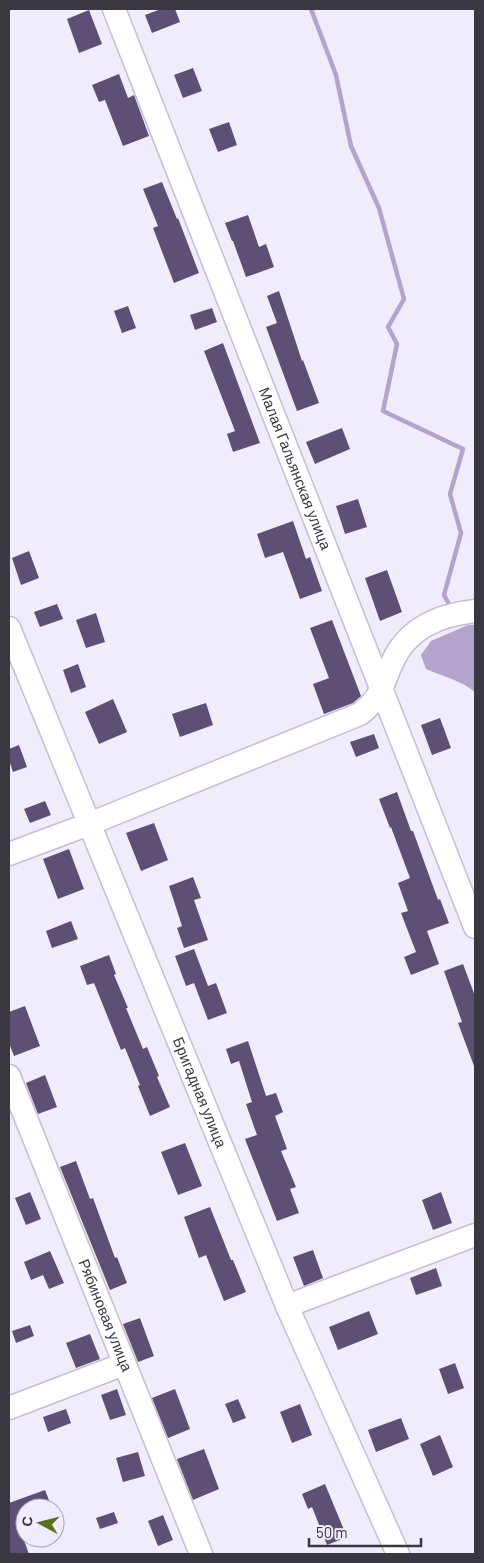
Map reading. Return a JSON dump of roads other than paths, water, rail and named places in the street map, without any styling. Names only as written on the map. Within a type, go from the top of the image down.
[{"type":"street","name":"Малая Гальянская улица","points":[[114,9],[475,927]]},
{"type":"street","points":[[9,854],[90,824],[360,714],[371,706],[382,688],[392,662],[404,642],[417,630],[430,622],[462,612],[475,611]]},
{"type":"street","name":"Бригадная улица","points":[[9,628],[287,1306],[398,1554]]},
{"type":"street","name":"Рябиновая улица","points":[[9,1076],[201,1554]]},
{"type":"street","points":[[287,1306],[475,1236]]},
{"type":"street","points":[[9,1408],[124,1364]]},
{"type":"waterway","points":[[311,9],[336,75],[351,146],[379,208],[404,299],[388,327],[397,344],[383,411],[463,449],[450,494],[461,533],[444,595],[450,606]]}]
